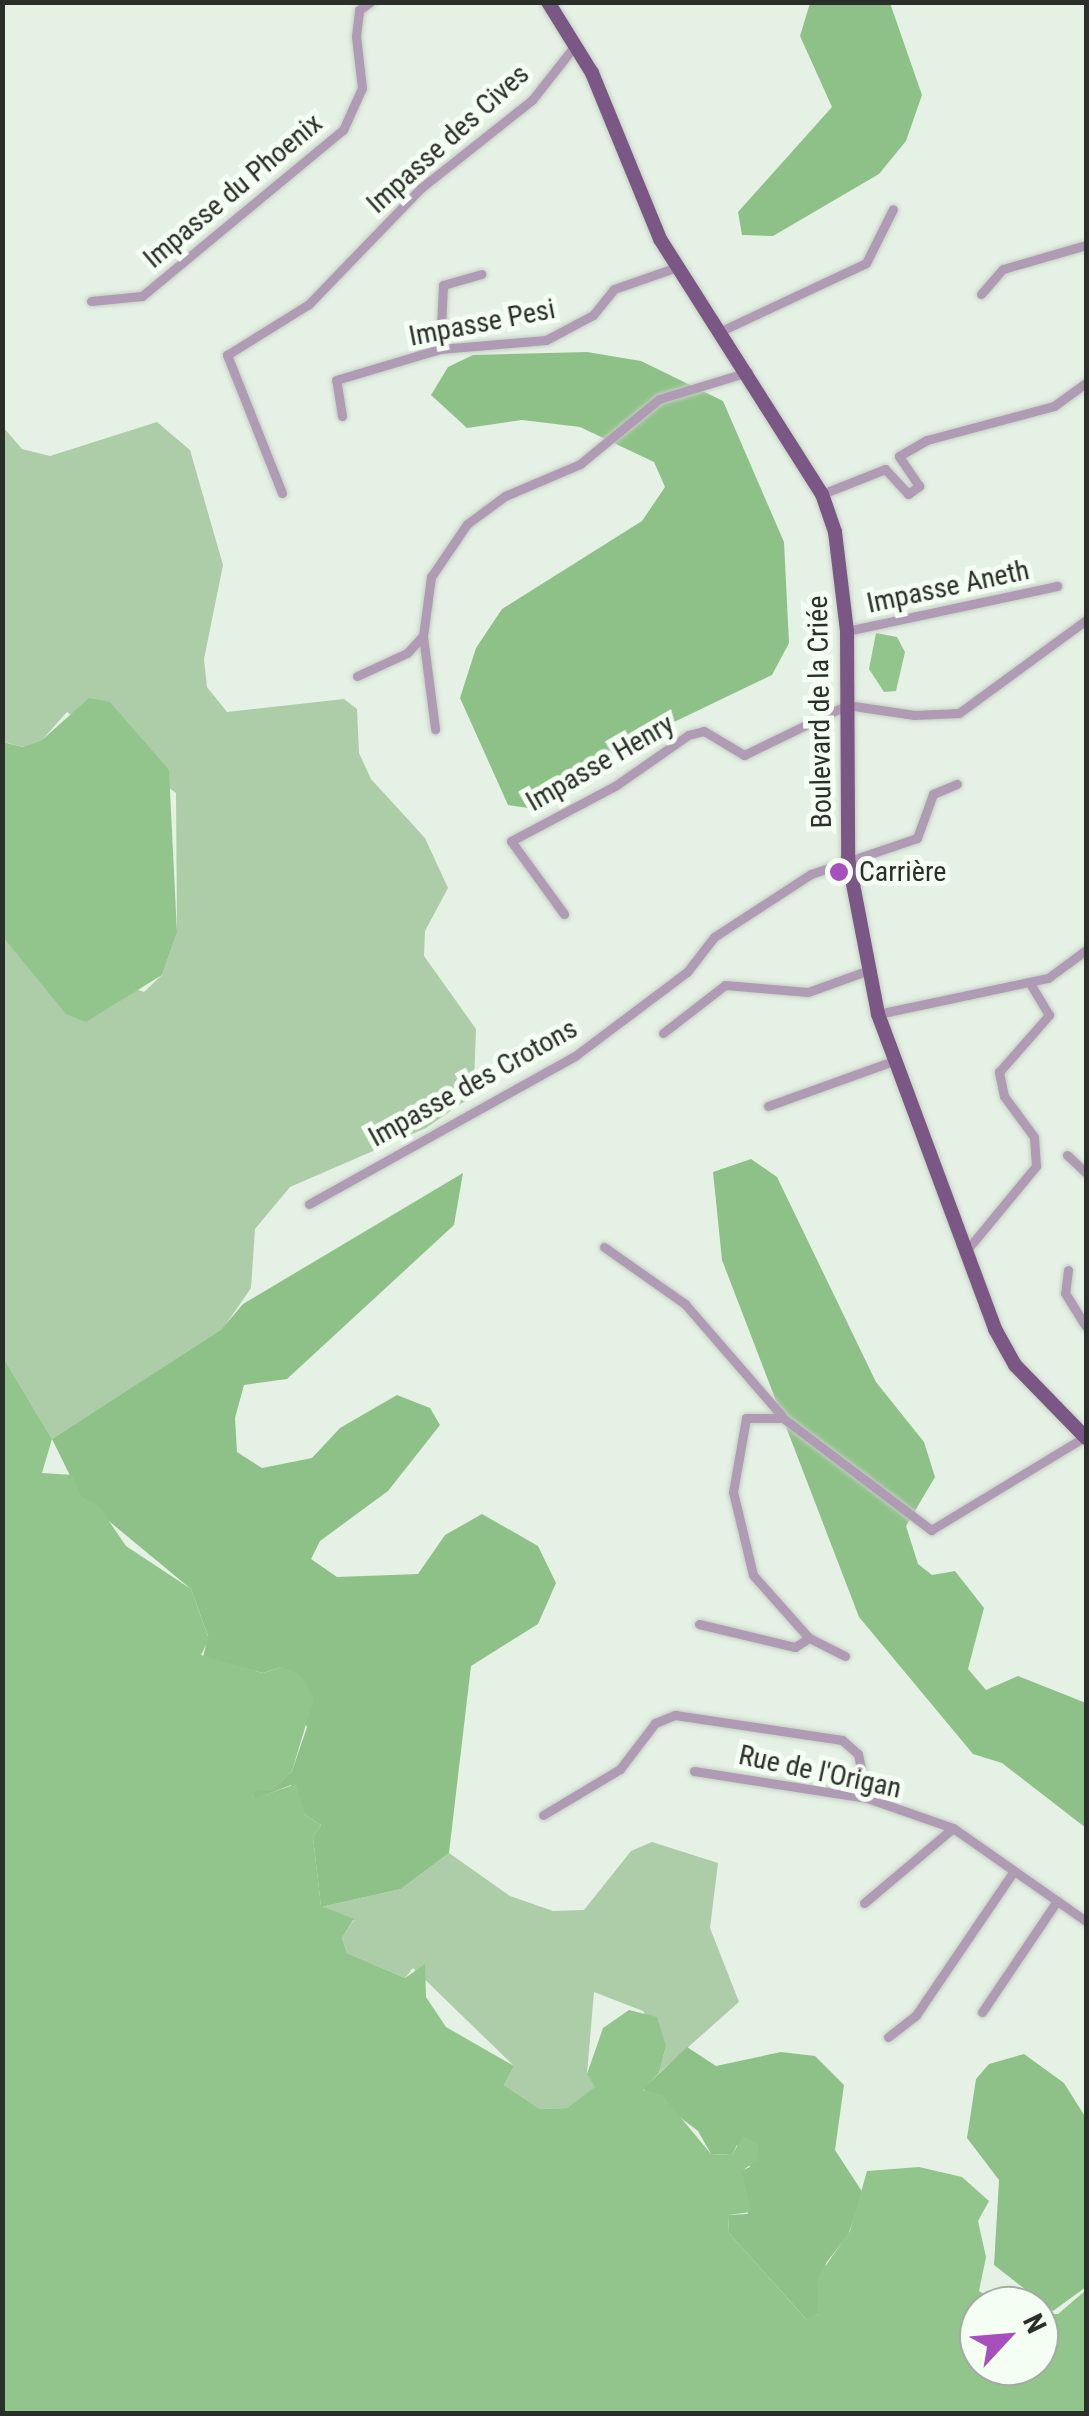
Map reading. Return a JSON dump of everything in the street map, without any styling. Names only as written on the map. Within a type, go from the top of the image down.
[{"type":"main road","name":"Boulevard de la Criée","points":[[548,2],[576,44],[677,267],[751,371],[822,494],[847,631],[848,858],[866,971],[878,1014],[964,1252],[1015,1365],[1086,1437]]},
{"type":"street","name":"Impasse du Phoenix","points":[[91,301],[142,296],[342,130],[362,88],[360,10],[370,2]]},
{"type":"street","name":"Impasse des Cives","points":[[282,493],[228,355],[310,304],[421,188],[532,100],[576,44]]},
{"type":"street","points":[[721,332],[866,263],[893,209]]},
{"type":"street","points":[[980,294],[1003,269],[1086,245]]},
{"type":"street","name":"Impasse Pesi","points":[[342,416],[336,380],[440,349],[546,340],[592,315],[614,289],[677,267]]},
{"type":"street","points":[[440,349],[443,285],[480,274]]},
{"type":"street","points":[[434,729],[423,636],[431,577],[467,524],[504,496],[580,464],[659,399],[751,371]]},
{"type":"street","points":[[822,494],[885,469],[908,494],[919,486],[899,456],[928,440],[1025,414],[1086,384]]},
{"type":"street","name":"Impasse Aneth","points":[[847,631],[1057,586]]},
{"type":"street","points":[[847,704],[914,716],[960,712],[1086,620]]},
{"type":"street","points":[[357,676],[407,654],[423,636]]},
{"type":"street","name":"Impasse Henry","points":[[564,914],[511,841],[615,786],[688,735],[704,732],[744,755],[847,704]]},
{"type":"street","name":"Impasse des Crotons","points":[[309,1204],[574,1056],[687,972],[714,937],[848,858],[917,838],[933,794],[956,784]]},
{"type":"street","points":[[878,1014],[1030,983],[1086,950]]},
{"type":"street","points":[[662,1033],[724,985],[808,992],[866,971]]},
{"type":"street","points":[[964,1252],[1036,1166],[1034,1137],[1004,1096],[999,1072],[1049,1015],[1030,983]]},
{"type":"street","points":[[768,1106],[894,1061]]},
{"type":"street","points":[[1067,1155],[1086,1173]]},
{"type":"street","points":[[604,1247],[686,1304],[783,1418],[931,1530],[1086,1437]]},
{"type":"street","points":[[1068,1270],[1065,1294],[1086,1326]]},
{"type":"street","points":[[783,1418],[746,1418],[733,1492],[753,1575],[809,1638],[845,1656]]},
{"type":"street","points":[[699,1624],[795,1648],[809,1638]]},
{"type":"street","points":[[543,1815],[620,1769],[655,1723],[675,1715],[842,1740],[858,1754],[867,1798]]},
{"type":"street","name":"Rue de l'Origan","points":[[694,1771],[867,1798],[953,1828],[1086,1921]]},
{"type":"street","points":[[864,1902],[953,1828]]},
{"type":"street","points":[[888,2038],[916,2015],[1014,1871]]},
{"type":"street","points":[[982,2012],[1057,1901]]},
{"type":"shaded area","points":[[810,3],[890,3],[922,95],[906,141],[879,174],[773,236],[742,235],[738,212],[832,107],[800,36]]},
{"type":"shaded area","points":[[587,352],[641,361],[723,401],[784,542],[789,643],[772,675],[645,736],[528,808],[508,805],[460,698],[476,648],[502,609],[642,521],[665,487],[654,462],[580,427],[522,420],[467,428],[431,395],[448,367],[473,355]]},
{"type":"shaded area","points":[[157,422],[190,450],[223,565],[204,659],[207,687],[227,712],[344,699],[357,709],[359,753],[371,779],[425,838],[448,888],[425,931],[424,956],[476,1029],[474,1083],[471,1097],[426,1128],[290,1187],[255,1229],[251,1288],[222,1330],[52,1439],[3,1357],[3,937],[144,992],[162,975],[177,933],[176,793],[67,712],[42,740],[24,747],[3,742],[3,427],[22,449],[50,456]]},
{"type":"shaded area","points":[[876,633],[897,637],[905,652],[896,691],[884,692],[869,669]]},
{"type":"shaded area","points":[[89,698],[110,702],[169,770],[177,933],[162,975],[86,1022],[66,1014],[3,937],[2,742],[23,747],[42,740]]},
{"type":"shaded area","points":[[751,1159],[777,1177],[876,1382],[924,1442],[935,1477],[906,1526],[918,1564],[932,1575],[955,1571],[984,1608],[968,1669],[986,1690],[1018,1676],[1086,1703],[1086,1828],[1002,1763],[973,1754],[859,1617],[722,1260],[713,1172]]},
{"type":"shaded area","points":[[463,1173],[454,1225],[287,1379],[244,1385],[235,1418],[237,1452],[262,1468],[312,1458],[340,1428],[397,1395],[430,1408],[440,1425],[388,1491],[320,1541],[311,1559],[337,1577],[418,1574],[445,1535],[482,1514],[538,1546],[556,1583],[538,1624],[471,1666],[449,1853],[401,1889],[321,1907],[313,1837],[321,1825],[305,1815],[291,1785],[253,1800],[254,1790],[274,1789],[292,1771],[307,1727],[281,1667],[263,1673],[203,1657],[208,1636],[191,1589],[81,1498],[52,1439],[221,1330],[243,1304]]},
{"type":"shaded area","points":[[3,1357],[52,1439],[42,1473],[73,1475],[81,1497],[98,1505],[126,1546],[191,1589],[209,1639],[201,1655],[263,1673],[281,1667],[299,1674],[314,1698],[292,1771],[275,1789],[255,1791],[253,1799],[296,1784],[305,1815],[321,1825],[313,1837],[321,1906],[354,1919],[342,1938],[347,1953],[405,1978],[425,1964],[426,1997],[446,2027],[514,2066],[504,2085],[540,2109],[567,2108],[595,2087],[587,2074],[603,2028],[629,2010],[657,2017],[666,2046],[659,2073],[643,2090],[662,2095],[711,2154],[732,2155],[743,2136],[759,2145],[757,2160],[742,2171],[751,2212],[728,2215],[729,2233],[806,2319],[818,2314],[817,2278],[850,2231],[867,2171],[919,2167],[962,2177],[989,2201],[978,2221],[986,2257],[980,2286],[959,2286],[959,2386],[1059,2386],[1059,2313],[1086,2290],[1086,2413],[3,2413]]},
{"type":"shaded area","points":[[652,1842],[718,1863],[710,1928],[739,2002],[659,2073],[666,2046],[643,2011],[594,1992],[587,2074],[596,2087],[567,2108],[540,2109],[504,2085],[514,2066],[413,1968],[405,1978],[347,1953],[342,1938],[354,1920],[321,1907],[401,1889],[449,1853],[510,1896],[553,1911],[584,1910],[631,1851]]},
{"type":"shaded area","points":[[687,2047],[716,2066],[781,2052],[815,2056],[844,2085],[835,2150],[863,2193],[848,2235],[826,2263],[818,2314],[807,2320],[729,2233],[728,2215],[748,2214],[741,2171],[750,2167],[737,2145],[732,2155],[711,2154],[698,2131],[643,2089]]},
{"type":"shaded area","points":[[1024,2054],[1064,2083],[1086,2118],[1086,2287],[1059,2307],[1059,2286],[1021,2286],[994,2265],[999,2180],[967,2138],[976,2079],[989,2064]]},
{"type":"place","name":"Carrière","points":[[839,872]]}]
